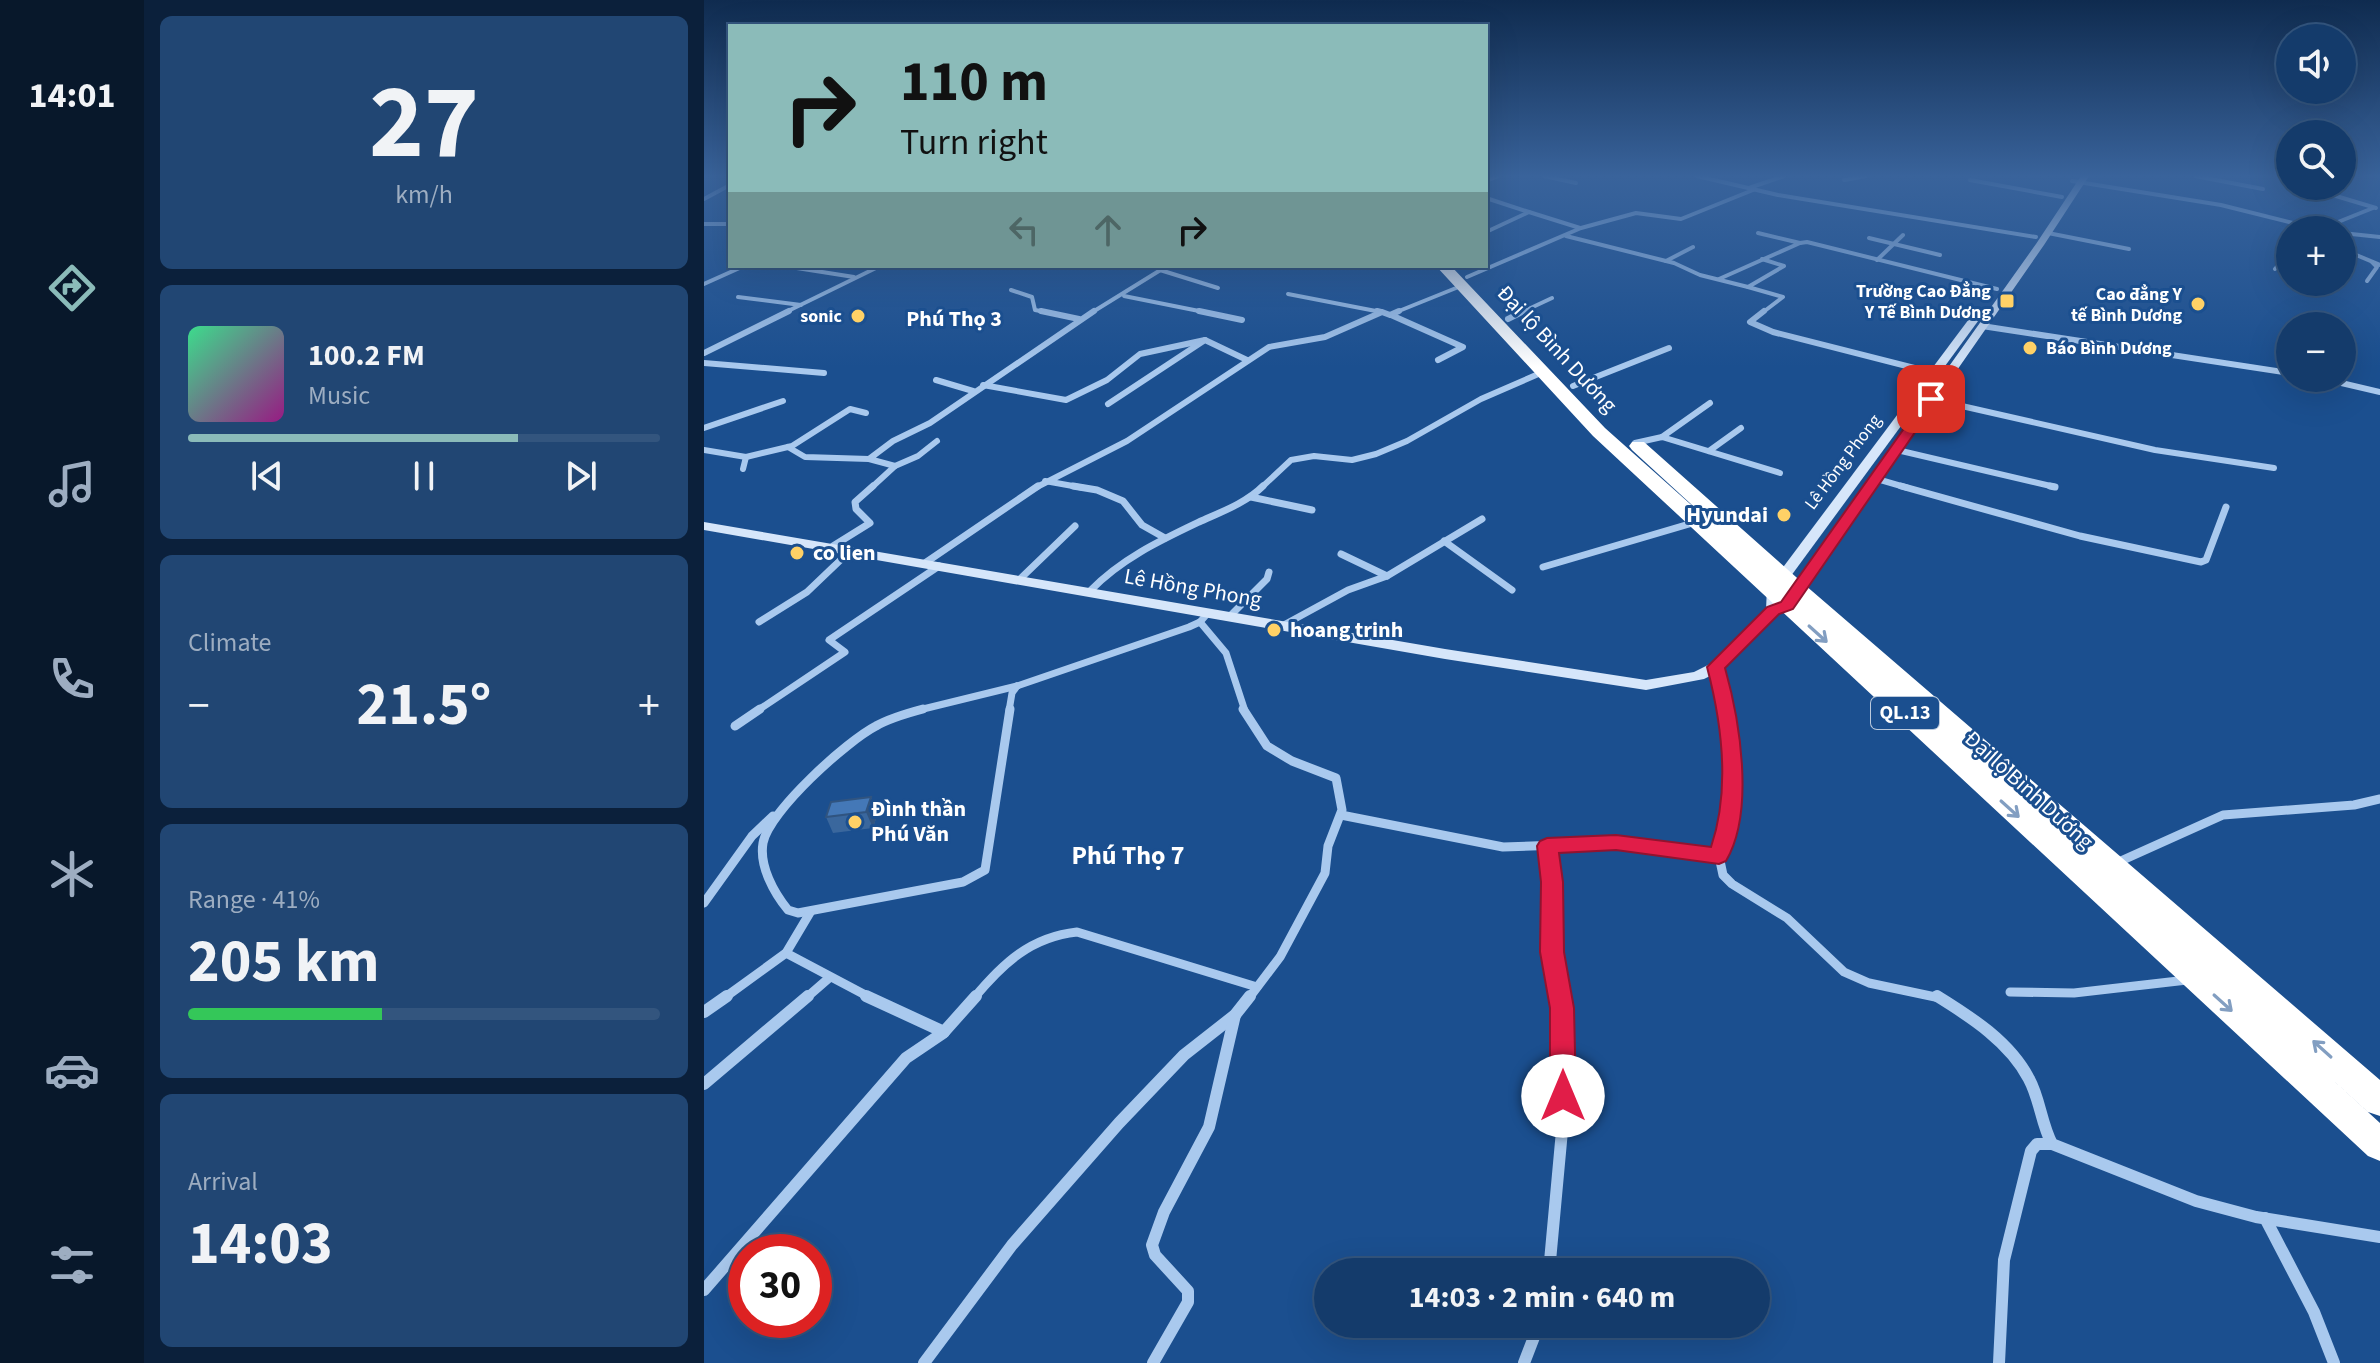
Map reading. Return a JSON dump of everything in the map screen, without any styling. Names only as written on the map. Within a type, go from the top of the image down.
[{"type":"highway","name":"Đại lộ Bình Dương","points":[[1461,276],[1635,443],[1782,595],[2380,1145]]},
{"type":"highway","name":"Đại lộ Bình Dương","points":[[1461,276],[1599,432],[1697,522],[1782,595],[2113,864],[2380,1101]]},
{"type":"street","points":[[1488,265],[1554,240]]},
{"type":"street","points":[[1584,240],[1783,297],[1749,319],[1755,326],[1934,373]]},
{"type":"street","points":[[1786,240],[1800,243]]},
{"type":"street","points":[[1875,240],[1940,255]]},
{"type":"street","points":[[1877,260],[1898,240]]},
{"type":"street","name":"Lê Hồng Phong","points":[[1782,595],[1934,373],[1997,289],[2040,240]]},
{"type":"street","name":"Lê Hồng Phong","points":[[704,526],[1090,591],[1204,618],[1229,617],[1646,685],[1698,676],[1716,667],[1782,595],[1877,479],[2041,240]]},
{"type":"street","points":[[2067,240],[2129,249]]},
{"type":"street","points":[[1718,279],[1807,242],[1997,289]]},
{"type":"street","points":[[1666,261],[1693,247]]},
{"type":"street","points":[[2356,255],[2380,265]]},
{"type":"street","points":[[1748,287],[1784,266],[1762,259]]},
{"type":"street","points":[[2367,281],[2377,267],[2372,262]]},
{"type":"street","points":[[704,284],[740,268]]},
{"type":"street","points":[[795,268],[856,278]]},
{"type":"street","points":[[704,353],[876,268]]},
{"type":"street","points":[[869,459],[893,441],[930,423],[1079,319],[1163,268],[1218,288]]},
{"type":"street","points":[[1390,315],[1481,268]]},
{"type":"street","points":[[1011,290],[1032,297],[1035,310],[1079,319]]},
{"type":"street","points":[[1288,294],[1382,312],[1463,347],[1438,360]]},
{"type":"street","points":[[1123,295],[1242,320]]},
{"type":"street","points":[[738,297],[802,305]]},
{"type":"street","points":[[1508,319],[1552,298]]},
{"type":"street","points":[[735,726],[845,652],[829,640],[1045,481],[1127,441],[1269,347],[1325,337],[1382,312]]},
{"type":"street","points":[[1982,326],[2276,371]]},
{"type":"street","points":[[983,385],[1066,400],[1107,380],[1140,354],[1205,340],[1247,360]]},
{"type":"street","points":[[1108,404],[1205,340]]},
{"type":"street","points":[[1573,386],[1669,348]]},
{"type":"street","points":[[704,363],[824,373]]},
{"type":"street","points":[[1090,591],[1099,580],[1165,538],[1251,497],[1295,458],[1309,456],[1350,460],[1366,457],[1423,432],[1485,397],[1543,372]]},
{"type":"street","points":[[936,380],[973,391]]},
{"type":"street","points":[[2356,386],[2380,392]]},
{"type":"street","points":[[1931,399],[2155,450],[2274,468]]},
{"type":"street","points":[[704,428],[783,401]]},
{"type":"street","points":[[1635,443],[1662,437],[1710,403]]},
{"type":"street","points":[[704,450],[746,457],[788,447],[850,409],[866,413]]},
{"type":"street","points":[[1709,451],[1741,428]]},
{"type":"street","points":[[1662,437],[1780,473]]},
{"type":"street","points":[[833,546],[870,523],[856,509],[855,502],[895,466],[918,456],[937,441]]},
{"type":"street","points":[[788,447],[805,457],[869,459],[895,466]]},
{"type":"street","points":[[1897,450],[2055,487]]},
{"type":"street","points":[[743,469],[746,457]]},
{"type":"street","points":[[1877,479],[2080,536],[2201,562],[2206,560],[2226,507]]},
{"type":"street","points":[[1045,481],[1097,490],[1123,501],[1142,525],[1165,538]]},
{"type":"street","points":[[1251,497],[1312,510]]},
{"type":"street","points":[[1282,626],[1348,590],[1387,576],[1482,519]]},
{"type":"street","points":[[1543,567],[1697,522]]},
{"type":"street","points":[[1020,579],[1075,526]]},
{"type":"street","points":[[1444,541],[1512,590]]},
{"type":"street","points":[[759,622],[807,592],[851,550]]},
{"type":"street","points":[[1341,554],[1387,576]]},
{"type":"street","points":[[1229,617],[1269,576],[1269,572]]},
{"type":"street","points":[[704,903],[752,836],[847,746],[877,725],[916,711],[1017,686],[1204,618],[1226,653],[1236,690],[1253,728],[1275,753],[1336,778],[1341,815],[1328,846],[1325,873],[1315,897],[1280,957],[1235,1015],[1154,1082],[1012,1245],[924,1363]]},
{"type":"street","points":[[1716,667],[1731,747],[1729,823],[1719,856],[1723,875],[1732,884],[1787,918],[1844,972],[1869,983],[1934,994],[1963,1012],[2009,1049],[2030,1080],[2052,1144]]},
{"type":"street","points":[[777,813],[763,841],[762,861],[770,882],[788,910],[798,913],[811,911],[963,882],[985,870],[1012,693],[1017,686]]},
{"type":"street","points":[[2113,864],[2223,815],[2354,805],[2380,799]]},
{"type":"street","points":[[1341,815],[1503,847],[1616,843],[1719,856]]},
{"type":"street","points":[[1547,846],[1552,882],[1551,936],[1562,1008],[1563,1064],[1561,1186],[1551,1258]]},
{"type":"street","points":[[704,1012],[786,953],[811,911]]},
{"type":"street","points":[[704,1290],[872,1093],[906,1058],[944,1032],[971,999],[1023,948],[1056,932],[1077,932],[1257,987]]},
{"type":"street","points":[[786,953],[829,978],[944,1032]]},
{"type":"street","points":[[704,1084],[829,978]]},
{"type":"street","points":[[2010,992],[2074,993],[2196,978]]},
{"type":"street","points":[[1153,1363],[1188,1302],[1188,1291],[1155,1255],[1152,1245],[1164,1212],[1209,1127],[1235,1015]]},
{"type":"street","points":[[1999,1363],[2004,1260],[2031,1151],[2037,1144],[2052,1144],[2196,1201],[2265,1218],[2380,1237]]},
{"type":"street","points":[[2265,1218],[2314,1312],[2334,1363]]},
{"type":"street","points":[[1524,1363],[1534,1338]]},
{"type":"building","points":[[871,797],[866,812],[826,817],[831,802]]},
{"type":"place","name":"Trường Cao Đẳng Y Tế Bình Dương","points":[[2007,301]]},
{"type":"place","name":"Cao đẳng Y tế Bình Dương","points":[[2198,304]]},
{"type":"place","name":"sonic","points":[[858,316]]},
{"type":"place","name":"Báo Bình Dương","points":[[2030,348]]},
{"type":"place","name":"Hyundai","points":[[1784,515]]},
{"type":"place","name":"co lien","points":[[797,553]]},
{"type":"place","name":"hoang trinh","points":[[1274,630]]},
{"type":"place","name":"Đình thần Phú Văn","points":[[855,822]]},
{"type":"district","name":"Phú Thọ 3","points":[[954,319]]},
{"type":"district","name":"Phú Thọ 7","points":[[1128,855]]},
{"type":"route","points":[[1563,1096],[1562,1008],[1552,952],[1552,882],[1547,846],[1616,843],[1719,856],[1729,823],[1731,747],[1716,667],[1773,611],[1787,605],[1931,399]]}]
